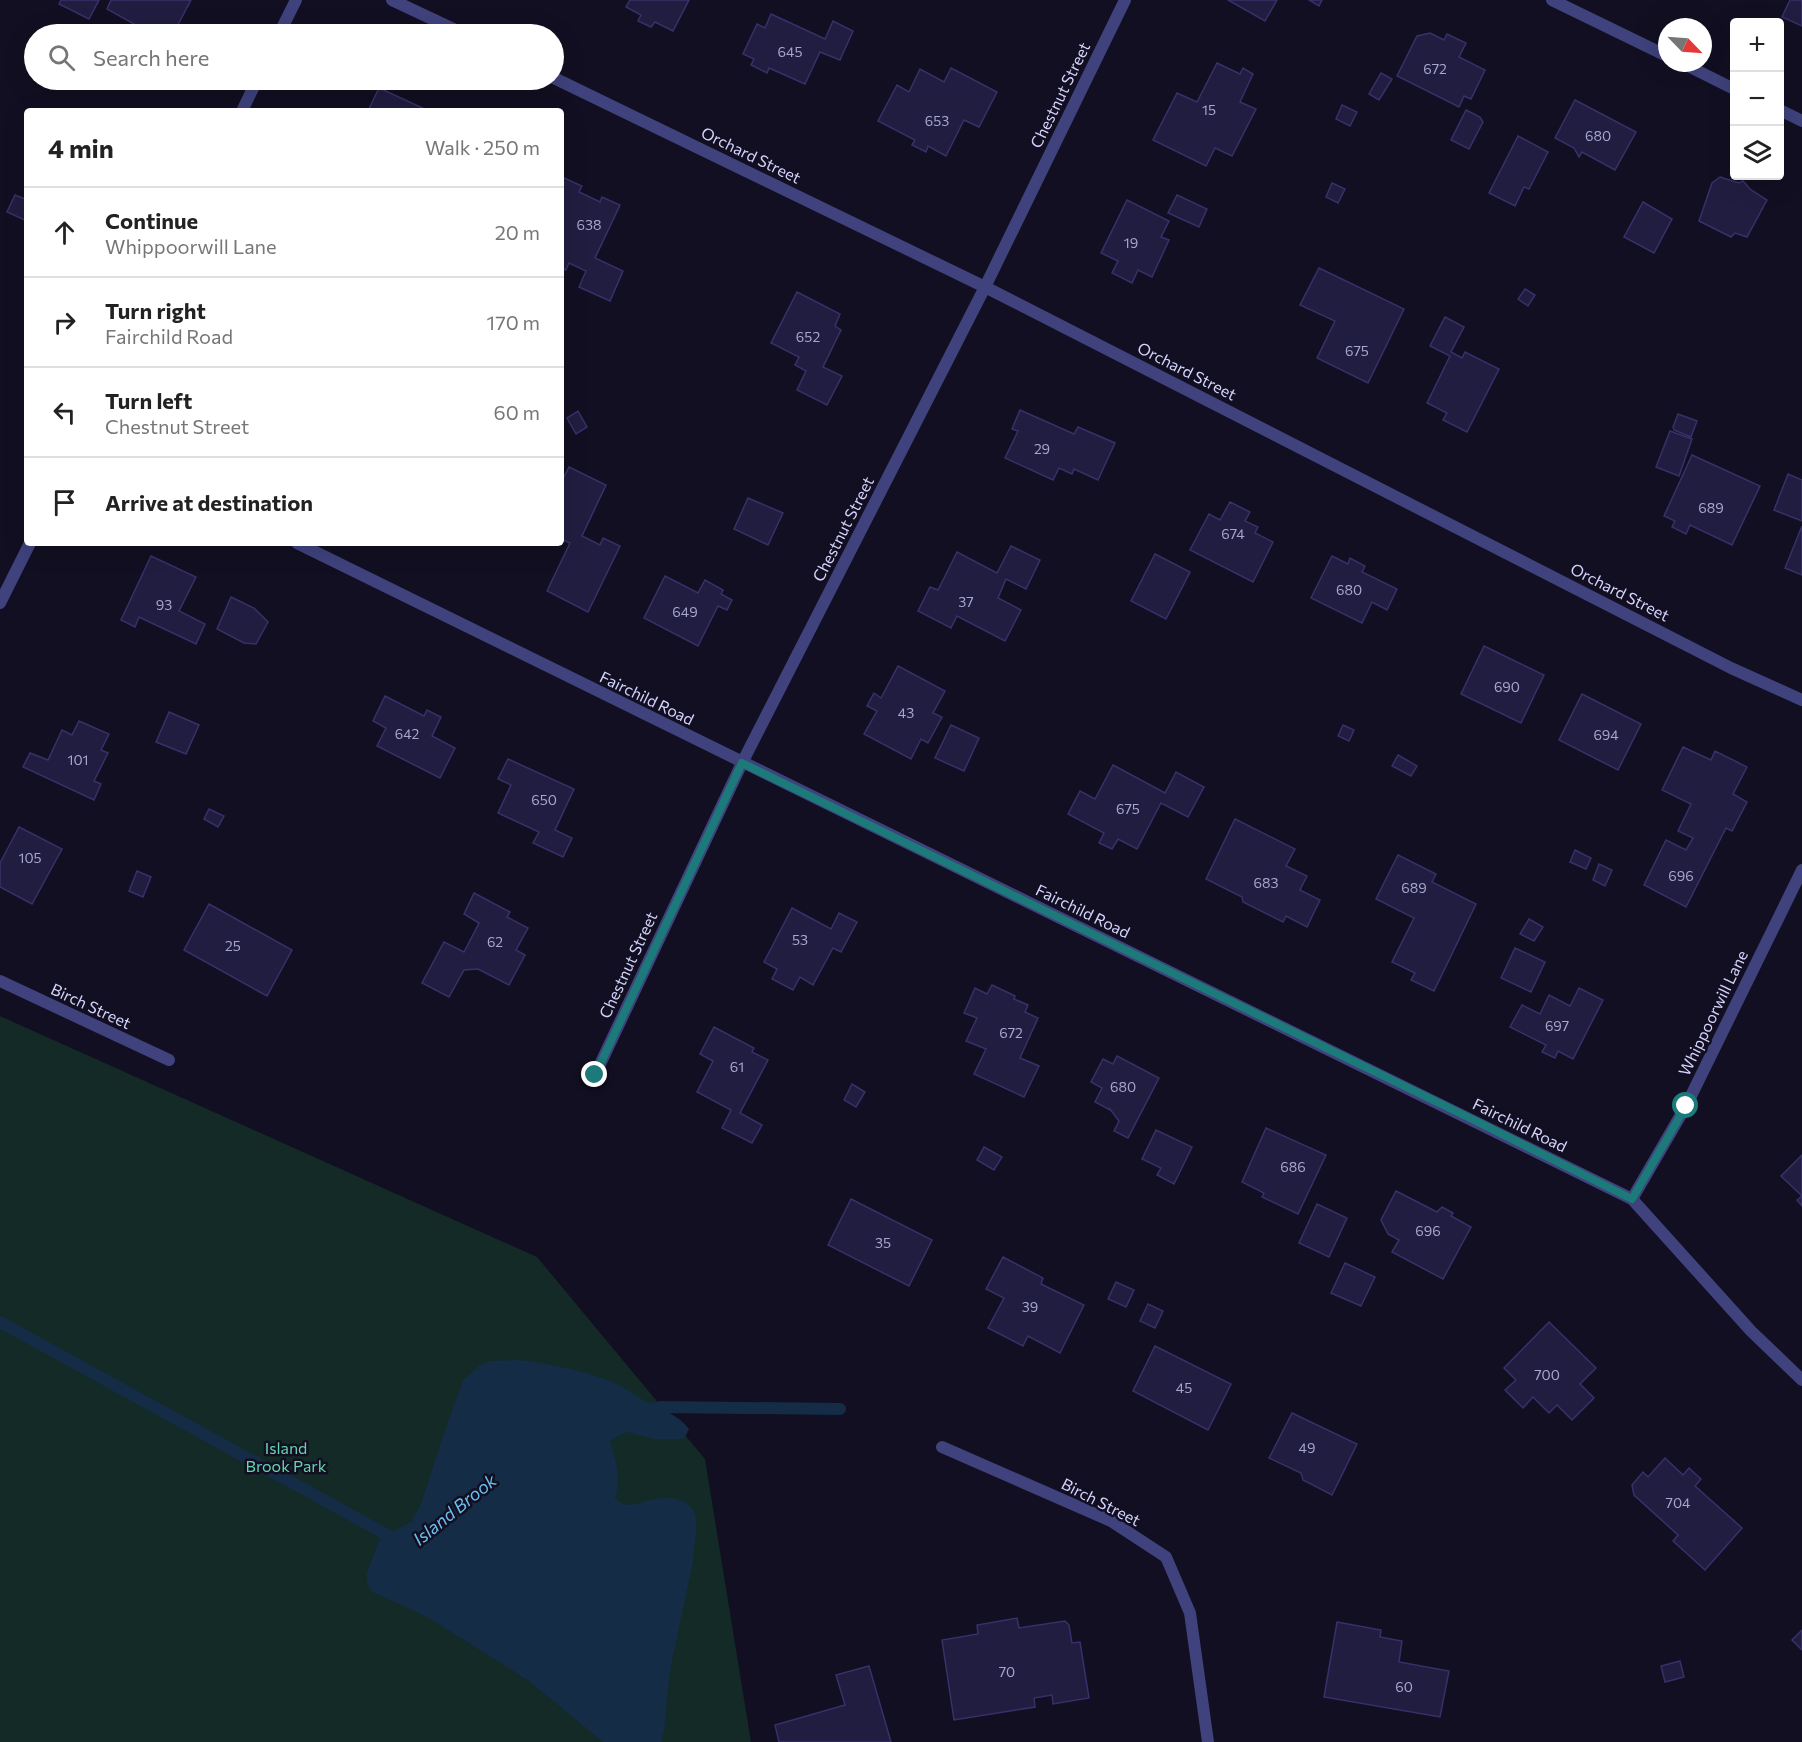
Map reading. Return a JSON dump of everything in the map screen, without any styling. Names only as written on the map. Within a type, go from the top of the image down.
[{"type":"street","points":[[284,24],[296,0]]},
{"type":"street","points":[[392,0],[443,24]]},
{"type":"street","name":"Chestnut Street","points":[[595,1075],[742,763],[985,286],[1125,0]]},
{"type":"street","points":[[1552,0],[1658,52]]},
{"type":"street","points":[[1700,72],[1730,87]]},
{"type":"street","name":"Orchard Street","points":[[564,83],[985,286],[1731,668],[1802,700]]},
{"type":"street","points":[[243,108],[252,90]]},
{"type":"street","points":[[1784,113],[1802,121]]},
{"type":"street","points":[[0,603],[28,546]]},
{"type":"street","name":"Fairchild Road","points":[[303,546],[1632,1199],[1751,1331],[1802,1380]]},
{"type":"street","name":"Whippoorwill Lane","points":[[1632,1199],[1686,1106],[1802,870]]},
{"type":"street","name":"Birch Street","points":[[0,981],[169,1060]]},
{"type":"street","name":"Birch Street","points":[[942,1447],[1111,1521],[1166,1557],[1190,1613],[1208,1742]]},
{"type":"green space","name":"Island Brook Park","points":[[0,1016],[537,1257],[705,1459],[751,1742],[0,1742]]},
{"type":"water","points":[[515,1360],[568,1368],[609,1381],[675,1416],[689,1429],[684,1439],[655,1439],[626,1432],[610,1441],[618,1476],[615,1498],[627,1505],[662,1498],[681,1500],[691,1507],[696,1519],[693,1562],[670,1670],[661,1742],[603,1742],[529,1681],[437,1623],[372,1592],[367,1583],[367,1573],[382,1537],[411,1522],[421,1504],[463,1380],[479,1366],[490,1361]]},
{"type":"building","points":[[61,0],[99,0],[89,19],[59,4]]},
{"type":"building","points":[[111,0],[191,0],[178,24],[134,24],[107,9]]},
{"type":"building","points":[[630,0],[689,0],[673,31],[655,22],[651,27],[638,21],[641,15],[626,7]]},
{"type":"building","points":[[1228,0],[1277,0],[1265,21]]},
{"type":"building","points":[[1309,0],[1322,0],[1319,6]]},
{"type":"building","points":[[1790,0],[1802,0],[1802,26],[1782,17]]},
{"type":"building","points":[[771,14],[825,39],[833,21],[853,31],[840,60],[820,52],[805,84],[769,68],[767,73],[751,65],[754,59],[743,54],[757,24],[765,28]]},
{"type":"building","points":[[1430,33],[1444,40],[1447,34],[1466,43],[1459,57],[1485,70],[1471,99],[1464,96],[1459,107],[1397,76],[1417,36]]},
{"type":"building","points":[[1217,63],[1240,74],[1243,68],[1253,74],[1240,102],[1256,109],[1232,156],[1215,148],[1206,166],[1153,140],[1177,93],[1197,102]]},
{"type":"building","points":[[951,68],[997,92],[979,127],[964,120],[946,156],[928,146],[926,152],[912,145],[915,140],[878,121],[897,85],[909,92],[920,69],[944,82]]},
{"type":"building","points":[[1381,73],[1392,79],[1379,100],[1369,94]]},
{"type":"building","points":[[378,90],[383,90],[423,108],[369,108]]},
{"type":"building","points":[[1575,100],[1636,132],[1615,170],[1582,152],[1579,157],[1574,148],[1555,138]]},
{"type":"building","points":[[1342,105],[1357,112],[1350,126],[1336,119]]},
{"type":"building","points":[[1466,110],[1480,117],[1483,122],[1469,149],[1451,140]]},
{"type":"building","points":[[1518,136],[1548,152],[1529,189],[1524,187],[1515,206],[1489,193]]},
{"type":"building","points":[[1720,177],[1739,183],[1743,181],[1751,190],[1767,200],[1747,237],[1735,233],[1731,237],[1699,221],[1712,183]]},
{"type":"building","points":[[564,178],[582,186],[579,192],[600,202],[602,197],[620,205],[595,258],[623,271],[610,301],[579,287],[586,271],[569,263],[566,270],[564,269]]},
{"type":"building","points":[[1332,183],[1345,189],[1338,203],[1326,197]]},
{"type":"building","points":[[15,195],[24,199],[24,220],[7,212]]},
{"type":"building","points":[[1177,195],[1207,209],[1199,227],[1168,213]]},
{"type":"building","points":[[1127,200],[1169,221],[1161,237],[1169,240],[1152,277],[1138,270],[1132,283],[1112,273],[1118,261],[1101,253]]},
{"type":"building","points":[[1643,202],[1672,219],[1654,253],[1624,237]]},
{"type":"building","points":[[1319,268],[1404,309],[1368,383],[1317,358],[1335,321],[1300,305]]},
{"type":"building","points":[[1525,289],[1535,295],[1528,306],[1518,299]]},
{"type":"building","points":[[797,292],[840,314],[835,326],[841,330],[823,367],[842,376],[827,405],[797,390],[806,371],[795,365],[799,357],[771,343]]},
{"type":"building","points":[[1445,317],[1464,327],[1451,352],[1462,358],[1465,352],[1499,369],[1467,432],[1443,420],[1447,413],[1427,403],[1450,356],[1430,346]]},
{"type":"building","points":[[1020,410],[1074,434],[1078,427],[1115,443],[1098,480],[1074,469],[1072,474],[1059,468],[1053,480],[1005,458],[1018,431],[1012,429]]},
{"type":"building","points":[[578,411],[587,427],[576,434],[567,418]]},
{"type":"building","points":[[1678,414],[1697,421],[1691,437],[1674,430]]},
{"type":"building","points":[[1670,431],[1692,439],[1679,476],[1656,467]]},
{"type":"building","points":[[1692,455],[1760,486],[1732,545],[1690,525],[1686,534],[1672,527],[1675,521],[1664,516]]},
{"type":"building","points":[[569,467],[606,485],[582,536],[600,545],[603,538],[620,546],[588,612],[547,591],[570,543],[564,540],[564,477]]},
{"type":"building","points":[[1788,474],[1802,480],[1802,521],[1774,510]]},
{"type":"building","points":[[748,498],[783,513],[768,545],[734,529]]},
{"type":"building","points":[[1230,502],[1250,512],[1245,521],[1258,527],[1255,533],[1273,542],[1253,582],[1190,550],[1209,514],[1220,520]]},
{"type":"building","points":[[1802,526],[1802,575],[1785,568]]},
{"type":"building","points":[[1011,546],[1040,560],[1026,589],[1006,579],[998,598],[1021,610],[1005,641],[957,616],[951,628],[918,611],[930,587],[938,590],[957,552],[997,573]]},
{"type":"building","points":[[1155,554],[1190,572],[1166,619],[1131,601]]},
{"type":"building","points":[[151,556],[196,577],[179,611],[205,624],[196,644],[139,617],[135,627],[121,620]]},
{"type":"building","points":[[1332,556],[1348,564],[1350,558],[1365,566],[1362,572],[1397,589],[1387,610],[1372,602],[1362,623],[1311,598]]},
{"type":"building","points":[[665,576],[698,593],[705,580],[723,590],[721,594],[732,600],[727,610],[718,606],[698,646],[644,618]]},
{"type":"building","points":[[231,597],[254,608],[268,622],[256,644],[244,643],[217,629]]},
{"type":"building","points":[[1484,646],[1544,675],[1521,723],[1461,694]]},
{"type":"building","points":[[898,666],[945,691],[933,713],[942,717],[928,743],[921,739],[911,759],[864,734],[877,711],[867,706],[874,693],[881,698]]},
{"type":"building","points":[[1582,694],[1641,724],[1618,770],[1559,740]]},
{"type":"building","points":[[385,696],[424,716],[427,710],[441,717],[432,736],[455,748],[440,778],[377,746],[386,728],[373,721]]},
{"type":"building","points":[[169,712],[199,725],[186,754],[156,742]]},
{"type":"building","points":[[79,721],[109,734],[101,750],[108,753],[94,781],[101,784],[94,800],[23,767],[30,753],[48,760],[62,730],[72,735]]},
{"type":"building","points":[[951,725],[979,738],[964,771],[935,758]]},
{"type":"building","points":[[1343,725],[1354,730],[1349,741],[1338,736]]},
{"type":"building","points":[[1683,747],[1711,760],[1715,751],[1747,767],[1733,794],[1747,802],[1732,831],[1726,828],[1686,907],[1644,885],[1666,840],[1686,850],[1693,838],[1678,831],[1691,804],[1662,790]]},
{"type":"building","points":[[1398,755],[1417,766],[1411,776],[1392,766]]},
{"type":"building","points":[[508,759],[574,789],[555,830],[572,838],[563,857],[533,843],[539,832],[498,813],[511,785],[498,779]]},
{"type":"building","points":[[1113,765],[1165,793],[1176,772],[1204,787],[1188,817],[1161,803],[1137,849],[1118,839],[1112,849],[1099,843],[1104,833],[1068,814],[1080,791],[1095,799]]},
{"type":"building","points":[[209,809],[224,816],[218,827],[204,819]]},
{"type":"building","points":[[1235,819],[1295,849],[1286,866],[1307,876],[1300,890],[1320,900],[1307,927],[1286,916],[1283,922],[1243,902],[1242,897],[1206,879]]},
{"type":"building","points":[[19,827],[62,849],[32,904],[0,887],[0,863]]},
{"type":"building","points":[[1575,850],[1591,858],[1586,869],[1570,862]]},
{"type":"building","points":[[1398,855],[1436,874],[1432,882],[1476,904],[1434,991],[1411,980],[1415,973],[1392,962],[1414,918],[1376,899]]},
{"type":"building","points":[[1599,864],[1612,870],[1605,886],[1593,880]]},
{"type":"building","points":[[137,871],[151,877],[143,897],[129,891]]},
{"type":"building","points":[[474,893],[510,912],[507,917],[528,928],[516,950],[525,955],[509,985],[478,969],[464,970],[449,997],[422,983],[444,942],[464,952],[479,923],[464,914]]},
{"type":"building","points":[[209,904],[292,950],[267,996],[184,950]]},
{"type":"building","points":[[792,908],[831,929],[839,913],[857,922],[841,952],[833,948],[813,985],[800,977],[793,990],[772,979],[777,969],[764,962]]},
{"type":"building","points":[[1529,919],[1543,927],[1534,941],[1520,934]]},
{"type":"building","points":[[1515,948],[1545,962],[1531,992],[1501,978]]},
{"type":"building","points":[[992,985],[1028,1005],[1025,1012],[1038,1018],[1020,1058],[1039,1066],[1024,1097],[974,1074],[986,1049],[966,1041],[977,1018],[964,1013],[975,988],[987,994]]},
{"type":"building","points":[[1579,988],[1603,1000],[1573,1059],[1558,1051],[1555,1058],[1542,1052],[1546,1045],[1510,1027],[1522,1005],[1540,1014],[1549,995],[1570,1006]]},
{"type":"building","points":[[714,1027],[754,1048],[752,1052],[768,1060],[740,1113],[762,1125],[752,1143],[722,1128],[731,1110],[697,1092],[713,1061],[700,1054]]},
{"type":"building","points":[[1117,1056],[1159,1078],[1128,1138],[1114,1131],[1119,1121],[1110,1109],[1095,1102],[1102,1088],[1091,1082],[1103,1059],[1113,1064]]},
{"type":"building","points":[[852,1084],[865,1092],[856,1107],[844,1100]]},
{"type":"building","points":[[1266,1128],[1326,1155],[1298,1214],[1262,1197],[1264,1193],[1242,1182]]},
{"type":"building","points":[[1156,1130],[1192,1147],[1174,1184],[1157,1175],[1161,1168],[1142,1159]]},
{"type":"building","points":[[984,1147],[1002,1157],[994,1170],[977,1160]]},
{"type":"building","points":[[1802,1155],[1802,1196],[1781,1176]]},
{"type":"building","points":[[1396,1191],[1437,1212],[1442,1207],[1453,1213],[1451,1216],[1471,1227],[1443,1279],[1392,1252],[1399,1240],[1388,1234],[1381,1220]]},
{"type":"building","points":[[1802,1196],[1802,1206],[1797,1200]]},
{"type":"building","points":[[851,1199],[932,1240],[909,1286],[828,1245]]},
{"type":"building","points":[[1317,1204],[1347,1218],[1329,1257],[1299,1243]]},
{"type":"building","points":[[1003,1257],[1043,1278],[1041,1284],[1084,1305],[1060,1353],[1028,1336],[1023,1346],[988,1328],[1004,1298],[986,1289]]},
{"type":"building","points":[[1345,1263],[1375,1277],[1361,1306],[1331,1293]]},
{"type":"building","points":[[1116,1282],[1134,1290],[1126,1307],[1108,1299]]},
{"type":"building","points":[[1148,1304],[1163,1311],[1155,1328],[1140,1321]]},
{"type":"building","points":[[1549,1322],[1596,1368],[1580,1384],[1594,1398],[1572,1420],[1557,1405],[1549,1413],[1533,1397],[1523,1408],[1505,1390],[1516,1380],[1504,1368]]},
{"type":"building","points":[[1155,1346],[1231,1384],[1208,1430],[1133,1391]]},
{"type":"building","points":[[1292,1413],[1357,1444],[1332,1495],[1303,1480],[1301,1473],[1269,1458]]},
{"type":"building","points":[[1665,1458],[1683,1475],[1689,1468],[1701,1479],[1695,1486],[1742,1528],[1705,1570],[1673,1541],[1678,1535],[1634,1495],[1632,1485],[1643,1472],[1648,1477]]},
{"type":"building","points":[[1017,1618],[1019,1628],[1065,1621],[1069,1625],[1072,1643],[1080,1642],[1089,1698],[1053,1704],[1052,1695],[1034,1698],[1035,1707],[954,1720],[942,1640],[978,1634],[977,1625]]},
{"type":"building","points":[[1337,1622],[1381,1630],[1380,1637],[1402,1641],[1399,1662],[1449,1671],[1440,1717],[1324,1697]]},
{"type":"building","points":[[1802,1630],[1802,1650],[1792,1640]]},
{"type":"building","points":[[1680,1661],[1684,1677],[1665,1682],[1661,1666]]},
{"type":"building","points":[[869,1666],[891,1742],[779,1742],[775,1725],[845,1705],[836,1675]]},
{"type":"waterway","name":"Island Brook","points":[[0,1322],[400,1542]]},
{"type":"waterway","name":"Island Brook","points":[[643,1410],[662,1407],[840,1409]]},
{"type":"route","points":[[595,1075],[742,763],[1632,1199],[1686,1106]]}]
